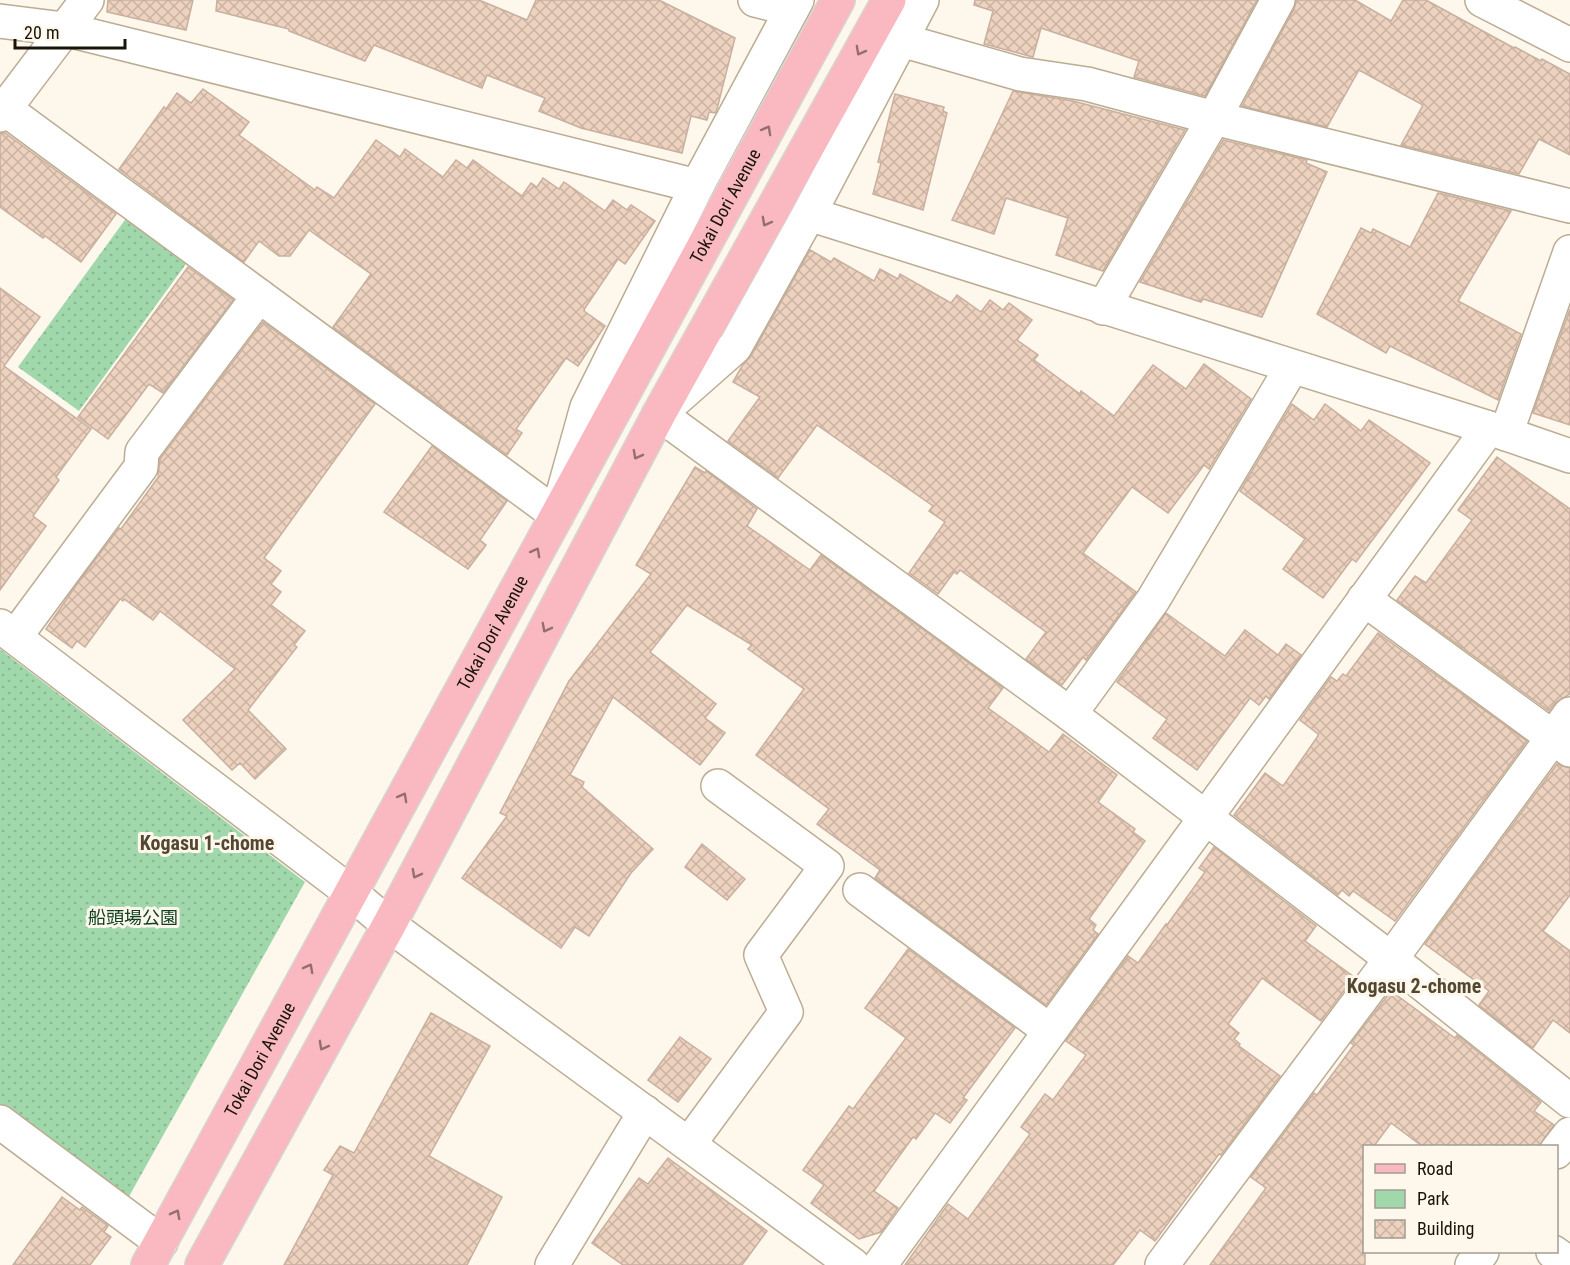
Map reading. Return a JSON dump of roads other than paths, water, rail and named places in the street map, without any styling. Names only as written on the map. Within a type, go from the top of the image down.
[{"type":"main road","name":"Tokai Dori Avenue","points":[[155,1253],[838,0]]},
{"type":"main road","points":[[202,1265],[389,925],[658,414],[889,0]]},
{"type":"street","points":[[87,0],[2,112],[259,296],[556,515],[587,407],[697,186],[795,4],[755,0]]},
{"type":"street","points":[[922,0],[809,214],[735,347],[658,414],[1070,714],[1391,959],[1570,1101]]},
{"type":"street","points":[[1103,308],[1214,118],[1278,0]]},
{"type":"street","points":[[1482,0],[1570,45]]},
{"type":"street","points":[[0,21],[64,29],[697,186]]},
{"type":"street","points":[[901,40],[1020,74],[1087,84],[1214,118],[1570,206]]},
{"type":"street","points":[[809,214],[1570,456]]},
{"type":"street","points":[[880,1265],[1364,599],[1497,431],[1570,252]]},
{"type":"street","points":[[259,296],[142,452],[141,467],[8,631],[351,892],[389,925],[853,1265]]},
{"type":"street","points":[[1070,714],[1153,600],[1293,368]]},
{"type":"street","points":[[1162,1265],[1391,959],[1564,734],[1364,599]]},
{"type":"street","points":[[689,1144],[786,1012],[762,955],[827,866],[718,786]]},
{"type":"street","points":[[860,890],[1050,1031]]},
{"type":"street","points":[[552,1265],[645,1112]]},
{"type":"street","points":[[0,1122],[155,1253]]},
{"type":"street","points":[[1558,1151],[1570,1134]]},
{"type":"street","points":[[1556,1253],[1570,1264]]},
{"type":"district","name":"Kogasu 1-chome","points":[[207,843]]},
{"type":"district","name":"Kogasu 2-chome","points":[[1414,986]]},
{"type":"park label","name":"船頭場公園","points":[[133,918]]}]
